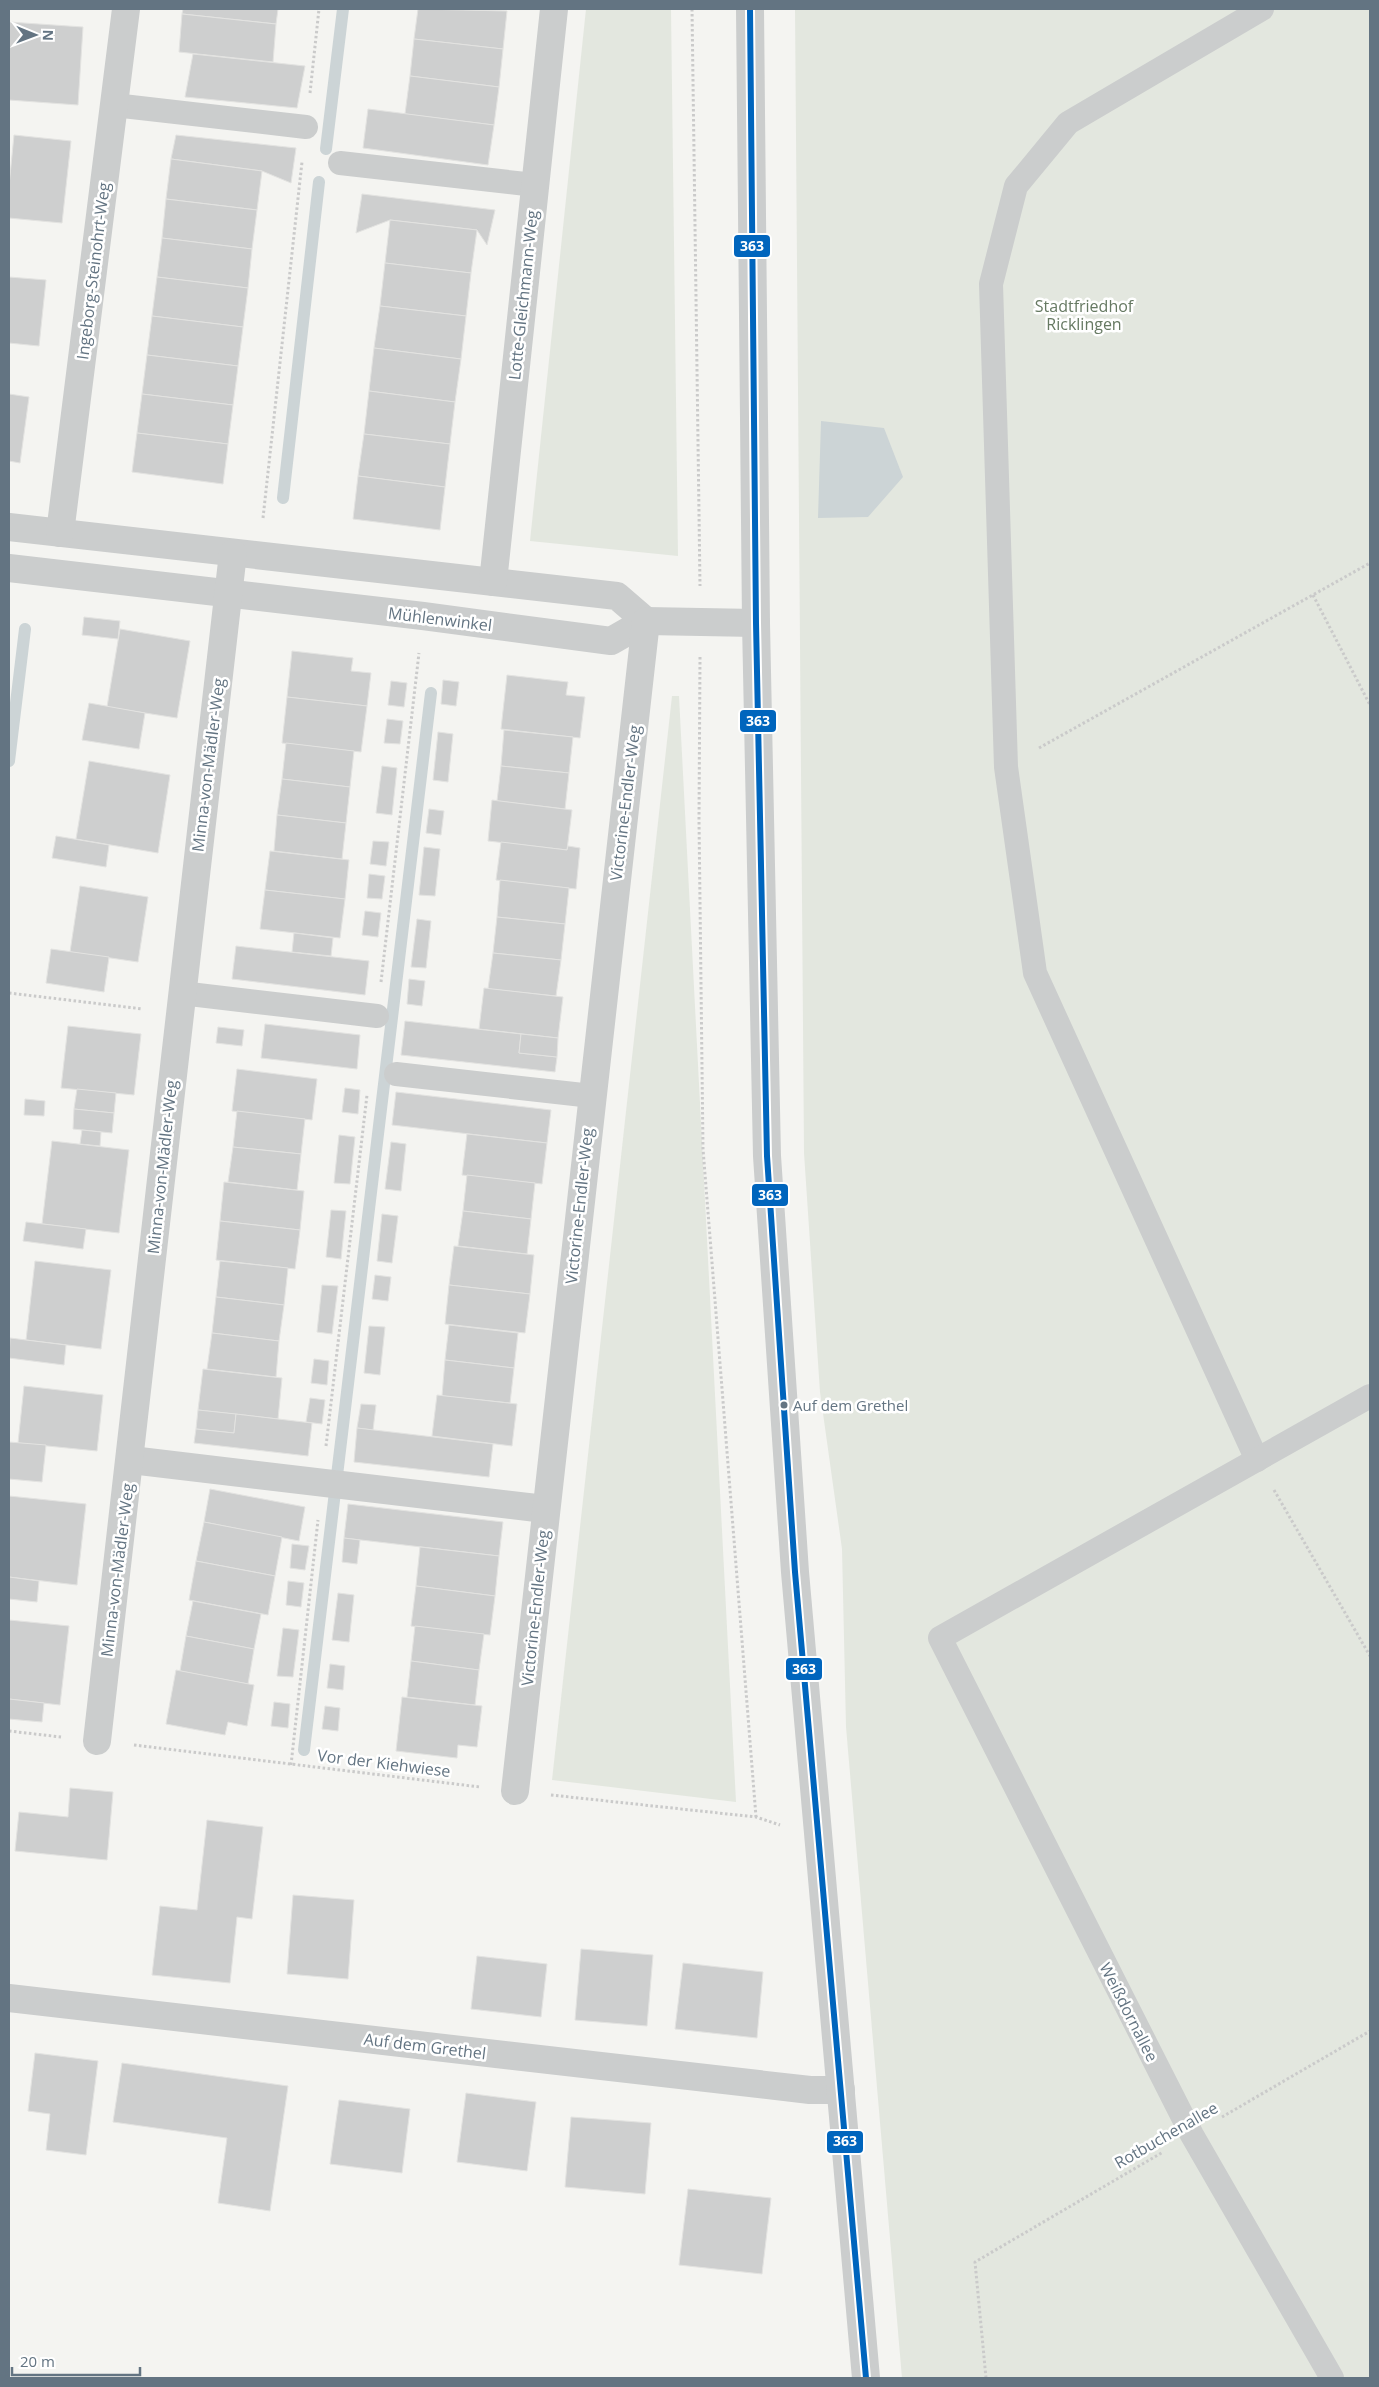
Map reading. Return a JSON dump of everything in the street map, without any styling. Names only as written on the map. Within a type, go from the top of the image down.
[{"type":"street","name":"Ingeborg-Steinohrt-Weg","points":[[60,533],[126,9]]},
{"type":"street","name":"Lotte-Gleichmann-Weg","points":[[493,582],[554,9]]},
{"type":"street","points":[[750,9],[756,623],[767,1156],[794,1572],[866,2378]]},
{"type":"street","points":[[9,527],[617,596],[646,621],[756,623]]},
{"type":"street","points":[[228,594],[246,555]]},
{"type":"street","name":"Mühlenwinkel","points":[[9,568],[423,616],[611,642],[646,621]]},
{"type":"street","name":"Minna-von-Mädler-Weg","points":[[97,1741],[131,1460],[180,1003],[228,594]]},
{"type":"street","name":"Victorine-Endler-Weg","points":[[515,1791],[545,1509],[646,621]]},
{"type":"street","points":[[131,1460],[545,1509]]},
{"type":"street","name":"Auf dem Grethel","points":[[9,1998],[810,2090],[841,2090]]},
{"type":"lane","points":[[1262,9],[1068,123],[1016,186],[991,284],[1006,766],[1035,973],[1257,1460],[1370,1396]]},
{"type":"lane","points":[[114,105],[306,126]]},
{"type":"lane","points":[[340,163],[535,185]]},
{"type":"lane","points":[[180,1003],[377,1016]]},
{"type":"lane","points":[[396,1074],[592,1096]]},
{"type":"lane","name":"Weißdornallee","points":[[1257,1460],[940,1638],[1192,2135],[1332,2378]]},
{"type":"path","points":[[246,555],[306,126],[319,9]]},
{"type":"path","points":[[692,9],[700,622]]},
{"type":"path","points":[[1006,766],[1370,563]]},
{"type":"path","points":[[1313,595],[1370,705]]},
{"type":"path","points":[[377,1016],[423,616]]},
{"type":"path","name":"Vor der Kiehwiese","points":[[9,1731],[515,1791],[756,1817],[703,1149],[699,820],[700,622]]},
{"type":"path","points":[[9,993],[180,1003]]},
{"type":"path","points":[[291,1765],[368,1094]]},
{"type":"path","points":[[1257,1460],[1370,1656]]},
{"type":"path","name":"Rotbuchenallee","points":[[986,2378],[975,2262],[1370,2031]]},
{"type":"green space","points":[[586,9],[671,9],[678,556],[530,541]]},
{"type":"green space","name":"Stadtfriedhof Ricklingen","points":[[795,9],[1370,9],[1370,2378],[902,2378],[846,1727],[842,1549],[820,1392],[804,1153]]},
{"type":"green space","points":[[672,696],[679,696],[736,1802],[552,1780]]},
{"type":"shaded area","points":[[821,421],[884,428],[903,477],[868,517],[818,518]]},
{"type":"building","points":[[183,9],[278,9],[276,24],[182,14]]},
{"type":"building","points":[[418,9],[507,11],[503,49],[414,39]]},
{"type":"building","points":[[182,14],[276,24],[273,62],[179,52]]},
{"type":"building","points":[[9,22],[83,27],[78,105],[9,100]]},
{"type":"building","points":[[414,39],[503,49],[499,87],[410,76]]},
{"type":"building","points":[[193,54],[305,66],[297,108],[185,97]]},
{"type":"building","points":[[410,76],[499,87],[494,125],[405,114]]},
{"type":"building","points":[[368,109],[494,125],[488,165],[363,148]]},
{"type":"building","points":[[14,135],[71,141],[62,223],[9,218],[9,186]]},
{"type":"building","points":[[176,135],[296,148],[291,183],[262,171],[171,159]]},
{"type":"building","points":[[171,159],[262,171],[257,210],[166,199]]},
{"type":"building","points":[[362,194],[495,210],[487,245],[477,230],[390,220],[356,233]]},
{"type":"building","points":[[166,199],[257,210],[252,249],[162,238]]},
{"type":"building","points":[[390,220],[477,230],[471,273],[385,263]]},
{"type":"building","points":[[162,238],[252,249],[248,288],[157,277]]},
{"type":"building","points":[[385,263],[471,273],[466,316],[380,306]]},
{"type":"building","points":[[9,277],[46,280],[39,346],[9,343]]},
{"type":"building","points":[[157,277],[248,288],[243,327],[152,316]]},
{"type":"building","points":[[380,306],[466,316],[461,359],[374,348]]},
{"type":"building","points":[[152,316],[243,327],[238,366],[147,355]]},
{"type":"building","points":[[374,348],[461,359],[455,402],[369,391]]},
{"type":"building","points":[[147,355],[238,366],[233,405],[142,394]]},
{"type":"building","points":[[369,391],[455,402],[450,444],[364,434]]},
{"type":"building","points":[[9,394],[29,397],[20,463],[9,461]]},
{"type":"building","points":[[142,394],[233,405],[228,444],[137,433]]},
{"type":"building","points":[[137,433],[228,444],[223,484],[132,472]]},
{"type":"building","points":[[364,434],[450,444],[445,487],[358,476]]},
{"type":"building","points":[[358,476],[445,487],[440,530],[353,519]]},
{"type":"building","points":[[84,617],[120,621],[118,639],[82,635]]},
{"type":"building","points":[[120,629],[190,641],[177,718],[107,707]]},
{"type":"building","points":[[292,651],[353,658],[351,671],[371,673],[367,706],[287,697]]},
{"type":"building","points":[[507,675],[568,682],[566,695],[585,697],[580,738],[501,729]]},
{"type":"building","points":[[443,680],[459,682],[456,706],[441,704]]},
{"type":"building","points":[[391,681],[407,683],[404,707],[388,705]]},
{"type":"building","points":[[287,697],[367,706],[361,752],[282,743]]},
{"type":"building","points":[[89,703],[145,713],[139,749],[82,740]]},
{"type":"building","points":[[387,719],[403,721],[400,744],[384,743]]},
{"type":"building","points":[[504,730],[573,737],[569,773],[501,766]]},
{"type":"building","points":[[438,732],[453,734],[448,782],[433,780]]},
{"type":"building","points":[[286,743],[354,751],[350,787],[282,779]]},
{"type":"building","points":[[89,761],[170,775],[158,853],[76,839]]},
{"type":"building","points":[[382,766],[397,768],[392,815],[376,813]]},
{"type":"building","points":[[501,766],[569,773],[565,809],[497,801]]},
{"type":"building","points":[[282,779],[350,787],[346,823],[277,815]]},
{"type":"building","points":[[492,800],[572,810],[567,850],[488,841]]},
{"type":"building","points":[[429,809],[444,811],[441,835],[426,833]]},
{"type":"building","points":[[277,815],[346,823],[342,859],[274,851]]},
{"type":"building","points":[[56,836],[109,845],[106,867],[52,858]]},
{"type":"building","points":[[373,841],[389,842],[386,866],[370,864]]},
{"type":"building","points":[[501,842],[567,850],[568,846],[580,848],[576,889],[496,880]]},
{"type":"building","points":[[424,847],[440,849],[435,896],[419,895]]},
{"type":"building","points":[[270,851],[349,860],[345,899],[265,890]]},
{"type":"building","points":[[369,874],[385,876],[382,899],[367,898]]},
{"type":"building","points":[[500,880],[569,888],[565,924],[497,917]]},
{"type":"building","points":[[80,886],[148,897],[138,962],[70,952]]},
{"type":"building","points":[[265,890],[345,899],[340,938],[260,929]]},
{"type":"building","points":[[365,911],[381,913],[378,937],[362,935]]},
{"type":"building","points":[[497,917],[565,924],[561,960],[493,953]]},
{"type":"building","points":[[417,919],[431,921],[426,968],[411,967]]},
{"type":"building","points":[[294,933],[333,938],[331,956],[292,952]]},
{"type":"building","points":[[236,946],[369,961],[365,995],[232,979]]},
{"type":"building","points":[[51,949],[109,957],[104,992],[46,983]]},
{"type":"building","points":[[493,953],[561,960],[556,996],[488,989]]},
{"type":"building","points":[[409,979],[425,981],[422,1006],[407,1004]]},
{"type":"building","points":[[484,988],[563,997],[558,1038],[479,1029]]},
{"type":"building","points":[[405,1021],[521,1034],[519,1053],[557,1057],[555,1072],[401,1055]]},
{"type":"building","points":[[265,1024],[360,1035],[357,1069],[261,1058]]},
{"type":"building","points":[[68,1026],[141,1034],[134,1095],[61,1088]]},
{"type":"building","points":[[218,1027],[244,1030],[242,1046],[216,1043]]},
{"type":"building","points":[[521,1034],[558,1038],[557,1057],[519,1053]]},
{"type":"building","points":[[237,1069],[317,1079],[312,1120],[232,1111]]},
{"type":"building","points":[[345,1088],[360,1090],[358,1114],[342,1112]]},
{"type":"building","points":[[77,1089],[116,1093],[114,1113],[74,1109]]},
{"type":"building","points":[[396,1092],[551,1110],[547,1143],[392,1125]]},
{"type":"building","points":[[25,1099],[45,1101],[44,1116],[24,1115]]},
{"type":"building","points":[[74,1109],[114,1113],[112,1133],[73,1129]]},
{"type":"building","points":[[237,1111],[305,1119],[301,1154],[233,1147]]},
{"type":"building","points":[[82,1130],[101,1132],[100,1146],[80,1144]]},
{"type":"building","points":[[467,1134],[547,1143],[542,1184],[462,1175]]},
{"type":"building","points":[[339,1135],[355,1137],[350,1184],[334,1183]]},
{"type":"building","points":[[52,1141],[129,1150],[119,1233],[42,1224]]},
{"type":"building","points":[[391,1142],[406,1144],[401,1191],[385,1189]]},
{"type":"building","points":[[233,1147],[301,1154],[297,1190],[228,1182]]},
{"type":"building","points":[[467,1175],[535,1183],[531,1219],[463,1211]]},
{"type":"building","points":[[224,1182],[304,1191],[300,1230],[220,1221]]},
{"type":"building","points":[[331,1210],[346,1211],[341,1259],[326,1257]]},
{"type":"building","points":[[463,1211],[531,1219],[527,1254],[458,1246]]},
{"type":"building","points":[[382,1214],[398,1216],[392,1263],[377,1261]]},
{"type":"building","points":[[220,1221],[300,1230],[295,1269],[216,1260]]},
{"type":"building","points":[[26,1222],[86,1229],[83,1249],[23,1241]]},
{"type":"building","points":[[454,1246],[534,1255],[530,1294],[449,1285]]},
{"type":"building","points":[[35,1261],[111,1270],[101,1349],[26,1340]]},
{"type":"building","points":[[220,1261],[288,1268],[284,1305],[216,1297]]},
{"type":"building","points":[[375,1275],[391,1277],[388,1301],[372,1299]]},
{"type":"building","points":[[322,1285],[338,1286],[332,1334],[317,1332]]},
{"type":"building","points":[[449,1285],[530,1294],[525,1333],[445,1324]]},
{"type":"building","points":[[216,1297],[284,1305],[279,1341],[212,1333]]},
{"type":"building","points":[[449,1325],[518,1333],[514,1368],[445,1360]]},
{"type":"building","points":[[369,1326],[385,1327],[380,1375],[364,1373]]},
{"type":"building","points":[[212,1333],[279,1341],[276,1377],[207,1369]]},
{"type":"building","points":[[10,1338],[66,1345],[64,1365],[9,1358]]},
{"type":"building","points":[[314,1359],[329,1361],[327,1385],[311,1383]]},
{"type":"building","points":[[445,1360],[514,1368],[510,1403],[442,1396]]},
{"type":"building","points":[[203,1369],[282,1378],[278,1419],[198,1410]]},
{"type":"building","points":[[24,1386],[103,1395],[97,1451],[18,1443]]},
{"type":"building","points":[[437,1395],[517,1404],[512,1446],[432,1436]]},
{"type":"building","points":[[310,1398],[325,1400],[322,1424],[306,1422]]},
{"type":"building","points":[[361,1404],[376,1405],[373,1430],[357,1428]]},
{"type":"building","points":[[198,1410],[236,1414],[234,1433],[196,1429]]},
{"type":"building","points":[[236,1414],[312,1423],[308,1456],[194,1443],[196,1429],[234,1433]]},
{"type":"building","points":[[357,1428],[493,1444],[489,1477],[354,1462]]},
{"type":"building","points":[[9,1442],[46,1445],[42,1482],[9,1479]]},
{"type":"building","points":[[210,1489],[305,1507],[299,1541],[204,1522]]},
{"type":"building","points":[[9,1496],[86,1504],[77,1585],[9,1577]]},
{"type":"building","points":[[348,1504],[503,1522],[499,1556],[344,1538]]},
{"type":"building","points":[[204,1522],[282,1537],[275,1576],[196,1561]]},
{"type":"building","points":[[344,1538],[360,1540],[357,1564],[342,1562]]},
{"type":"building","points":[[292,1544],[309,1546],[305,1570],[290,1568]]},
{"type":"building","points":[[420,1547],[499,1556],[495,1596],[416,1586]]},
{"type":"building","points":[[196,1561],[275,1576],[268,1615],[189,1600]]},
{"type":"building","points":[[9,1577],[39,1581],[37,1602],[9,1599]]},
{"type":"building","points":[[288,1581],[304,1583],[301,1607],[286,1605]]},
{"type":"building","points":[[416,1586],[495,1596],[490,1635],[411,1626]]},
{"type":"building","points":[[338,1593],[354,1595],[349,1642],[332,1640]]},
{"type":"building","points":[[193,1601],[261,1614],[254,1649],[186,1636]]},
{"type":"building","points":[[9,1620],[69,1626],[60,1705],[9,1699]]},
{"type":"building","points":[[415,1626],[484,1634],[479,1670],[411,1661]]},
{"type":"building","points":[[283,1628],[299,1630],[293,1677],[277,1676]]},
{"type":"building","points":[[186,1636],[254,1649],[248,1684],[180,1671]]},
{"type":"building","points":[[411,1661],[479,1670],[475,1705],[407,1697]]},
{"type":"building","points":[[330,1664],[345,1666],[343,1690],[327,1688]]},
{"type":"building","points":[[176,1670],[254,1685],[247,1726],[228,1722],[225,1735],[166,1724]]},
{"type":"building","points":[[402,1697],[482,1706],[477,1747],[458,1745],[457,1758],[396,1751]]},
{"type":"building","points":[[9,1699],[44,1703],[42,1722],[9,1719]]},
{"type":"building","points":[[274,1702],[290,1704],[288,1728],[271,1726]]},
{"type":"building","points":[[325,1706],[340,1708],[338,1731],[322,1729]]},
{"type":"building","points":[[70,1788],[113,1792],[107,1860],[15,1851],[19,1812],[68,1817]]},
{"type":"building","points":[[207,1820],[263,1827],[252,1919],[237,1917],[230,1983],[152,1975],[160,1906],[197,1910]]},
{"type":"building","points":[[293,1895],[354,1900],[348,1979],[287,1974]]},
{"type":"building","points":[[581,1949],[653,1955],[647,2026],[575,2020]]},
{"type":"building","points":[[477,1956],[547,1964],[541,2017],[471,2009]]},
{"type":"building","points":[[683,1963],[763,1972],[757,2038],[675,2029]]},
{"type":"building","points":[[35,2053],[98,2061],[86,2155],[46,2150],[50,2114],[28,2111]]},
{"type":"building","points":[[122,2063],[288,2086],[270,2211],[218,2203],[227,2138],[113,2122]]},
{"type":"building","points":[[466,2093],[536,2102],[527,2171],[457,2162]]},
{"type":"building","points":[[339,2100],[410,2109],[402,2173],[330,2164]]},
{"type":"building","points":[[571,2117],[651,2123],[645,2194],[565,2187]]},
{"type":"building","points":[[688,2189],[771,2198],[762,2274],[679,2265]]},
{"type":"waterway","points":[[326,149],[343,9]]},
{"type":"waterway","points":[[283,498],[319,182]]},
{"type":"waterway","points":[[9,761],[25,629]]},
{"type":"waterway","points":[[304,1750],[431,693]]},
{"type":"transit line","name":"363","points":[[750,9],[756,623],[767,1156],[795,1572],[866,2378]]},
{"type":"place","name":"Auf dem Grethel","points":[[784,1405]]}]
